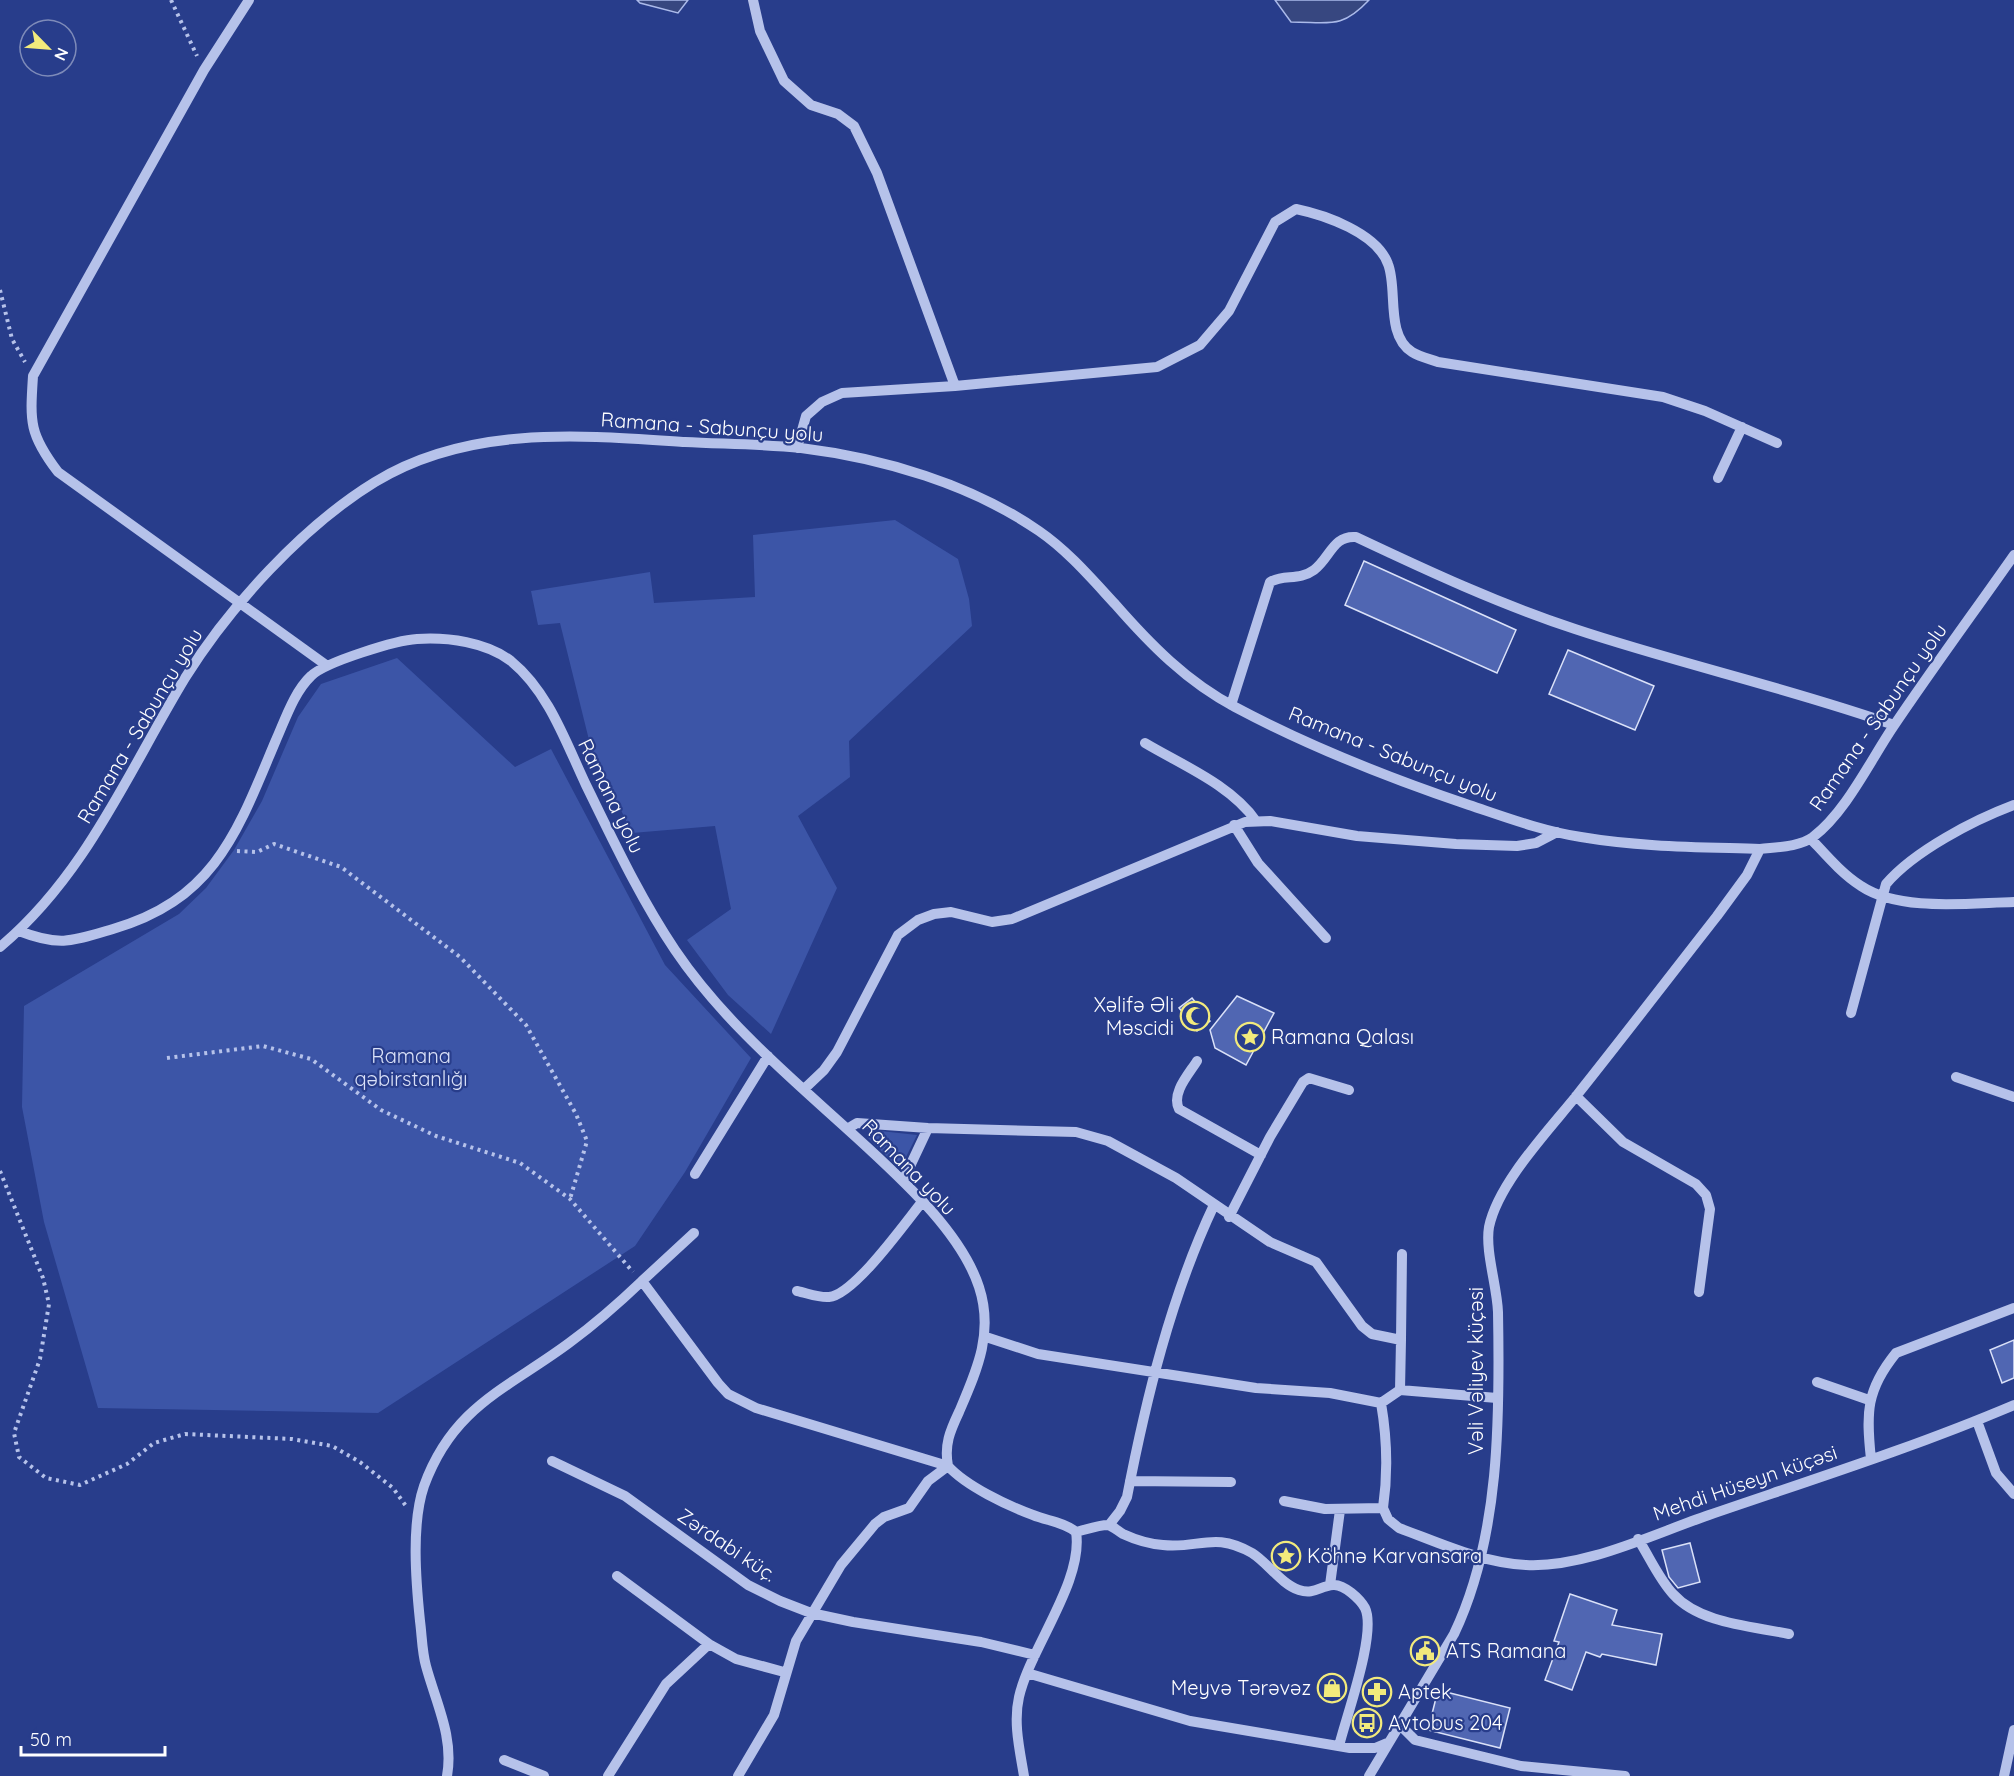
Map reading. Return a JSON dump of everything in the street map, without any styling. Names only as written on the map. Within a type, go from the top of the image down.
[{"type":"street","points":[[249,0],[204,70],[33,376],[30,415],[39,447],[58,472],[326,665]]},
{"type":"street","points":[[753,0],[760,30],[784,81],[811,105],[838,114],[854,126],[878,173],[955,386]]},
{"type":"street","points":[[797,448],[806,416],[822,402],[842,393],[955,386],[1157,367],[1200,345],[1229,311],[1275,222],[1296,209],[1319,213],[1367,237],[1388,263],[1398,332],[1410,351],[1438,362],[1664,397],[1777,442]]},
{"type":"street","points":[[1718,478],[1742,427]]},
{"type":"street","name":"Ramana - Sabunçu yolu","points":[[0,947],[19,931],[68,876],[89,846],[187,675],[239,603],[293,548],[374,483],[422,458],[469,444],[524,437],[613,438],[797,448],[863,459],[946,484],[1012,513],[1045,534],[1071,556],[1157,650],[1179,670],[1231,705],[1379,773],[1514,820],[1557,832],[1602,840],[1760,849],[1780,847],[1810,839],[1826,826],[1839,809],[1894,725],[2014,555]]},
{"type":"street","points":[[1231,705],[1270,582],[1278,577],[1294,579],[1304,576],[1316,569],[1340,539],[1356,537],[1465,589],[1566,626],[1821,699],[1894,725]]},
{"type":"street","name":"Ramana yolu","points":[[19,931],[51,942],[68,942],[133,923],[158,912],[186,894],[205,876],[226,848],[242,820],[288,712],[309,677],[326,665],[413,639],[466,642],[507,658],[540,692],[629,872],[659,925],[708,994],[768,1056],[903,1181],[922,1202],[971,1268],[984,1311],[986,1336],[976,1373],[948,1437],[945,1452],[948,1466]]},
{"type":"street","points":[[1145,743],[1230,794],[1246,806],[1256,821]]},
{"type":"street","points":[[1851,1013],[1886,884],[1894,874],[1941,842],[2014,805]]},
{"type":"street","points":[[804,1089],[824,1070],[837,1052],[898,935],[918,920],[934,914],[951,912],[992,922],[1012,918],[1234,825],[1256,821],[1357,836],[1456,844],[1516,846],[1536,843],[1557,832]]},
{"type":"street","points":[[1234,825],[1258,863],[1326,938]]},
{"type":"street","points":[[1810,839],[1860,886],[1881,897],[1902,901],[1957,904],[2014,902]]},
{"type":"street","name":"Vəli Vəliyev küçəsi","points":[[1387,1743],[1454,1634],[1466,1609],[1482,1558],[1493,1478],[1497,1398],[1497,1292],[1489,1228],[1499,1202],[1522,1164],[1717,916],[1747,875],[1760,849]]},
{"type":"street","points":[[695,1174],[768,1056]]},
{"type":"street","points":[[1197,1061],[1178,1093],[1176,1102],[1179,1109],[1261,1155]]},
{"type":"street","points":[[1229,1217],[1303,1082],[1309,1077],[1349,1090]]},
{"type":"street","points":[[1956,1077],[2014,1097]]},
{"type":"street","points":[[1576,1096],[1623,1142],[1696,1184],[1706,1195],[1710,1209],[1699,1292]]},
{"type":"street","points":[[847,1129],[857,1123],[928,1128],[1076,1132],[1094,1136],[1176,1178],[1229,1217],[1270,1242],[1316,1262],[1362,1326],[1372,1334],[1401,1340]]},
{"type":"street","points":[[903,1181],[928,1128]]},
{"type":"street","points":[[797,1291],[830,1298],[844,1292],[869,1267],[922,1202]]},
{"type":"street","points":[[1109,1525],[1120,1511],[1130,1481],[1179,1291],[1196,1244],[1214,1205]]},
{"type":"street","points":[[447,1776],[450,1758],[444,1722],[425,1664],[418,1604],[417,1521],[423,1487],[434,1464],[465,1417],[486,1398],[569,1344],[694,1233]]},
{"type":"street","points":[[1400,1390],[1402,1254]]},
{"type":"street","points":[[642,1281],[718,1383],[740,1401],[948,1466],[955,1474],[981,1489],[1030,1514],[1064,1525],[1076,1532],[1109,1525],[1138,1540],[1162,1545],[1179,1546],[1208,1540],[1226,1542],[1251,1553],[1296,1589],[1308,1593],[1318,1592],[1330,1585],[1338,1585],[1360,1600],[1369,1622],[1369,1632],[1339,1746]]},
{"type":"street","points":[[1871,1459],[1867,1419],[1869,1400],[1884,1368],[1896,1353],[2014,1308]]},
{"type":"street","points":[[986,1336],[1038,1354],[1256,1388],[1330,1393],[1381,1403],[1400,1390],[1497,1398]]},
{"type":"street","points":[[1817,1382],[1869,1400]]},
{"type":"street","points":[[1284,1501],[1340,1510],[1383,1508],[1386,1476],[1385,1430],[1381,1403]]},
{"type":"street","name":"Mehdi Hüseyn küçəsi","points":[[1383,1508],[1388,1519],[1399,1528],[1482,1558],[1526,1565],[1558,1564],[1871,1459],[1977,1421],[2014,1405]]},
{"type":"street","points":[[1977,1421],[1996,1473],[2014,1494]]},
{"type":"street","name":"Zərdabi küç.","points":[[552,1461],[626,1496],[748,1585],[811,1613],[981,1642],[1035,1655]]},
{"type":"street","points":[[738,1776],[774,1715],[780,1700],[784,1672],[796,1641],[841,1565],[875,1524],[884,1517],[909,1508],[928,1481],[948,1466]]},
{"type":"street","points":[[1130,1481],[1231,1482]]},
{"type":"street","points":[[1330,1585],[1340,1510]]},
{"type":"street","points":[[1024,1776],[1017,1711],[1027,1673],[1071,1572],[1078,1550],[1076,1532]]},
{"type":"street","points":[[1638,1539],[1673,1594],[1692,1608],[1721,1620],[1789,1634]]},
{"type":"street","points":[[617,1576],[709,1644],[736,1659],[761,1668],[784,1672]]},
{"type":"street","points":[[608,1776],[666,1684],[709,1644]]},
{"type":"street","points":[[1027,1673],[1190,1721],[1363,1749],[1375,1748],[1387,1743]]},
{"type":"street","points":[[1399,1724],[1415,1740],[1521,1766],[1625,1776]]},
{"type":"street","points":[[2004,1776],[2014,1730]]},
{"type":"street","points":[[1369,1776],[1387,1743]]},
{"type":"street","points":[[504,1760],[544,1776]]},
{"type":"path","points":[[171,0],[204,70]]},
{"type":"path","points":[[0,290],[12,339],[33,376]]},
{"type":"path","points":[[226,848],[247,853],[257,852],[274,844],[340,867],[468,965],[526,1025],[576,1114],[587,1141],[570,1199]]},
{"type":"path","points":[[167,1058],[263,1046],[311,1059],[381,1110],[436,1136],[520,1163],[570,1199],[642,1281]]},
{"type":"path","points":[[0,1171],[43,1278],[49,1304],[40,1359],[14,1432],[19,1457],[46,1478],[80,1485],[128,1464],[154,1443],[185,1434],[291,1439],[332,1446],[360,1462],[393,1488],[417,1521]]},
{"type":"green space","points":[[895,520],[958,559],[969,599],[972,626],[849,741],[850,777],[798,816],[837,888],[771,1034],[728,995],[687,940],[731,909],[715,826],[632,833],[591,748],[560,623],[538,625],[531,591],[650,572],[654,603],[755,597],[753,535]]},
{"type":"green space","name":"Ramana qəbirstanlığı","points":[[397,658],[515,767],[551,749],[665,965],[751,1058],[685,1172],[635,1246],[378,1413],[98,1408],[44,1222],[22,1107],[24,1006],[179,914],[206,888],[234,850],[262,801],[298,717],[321,684]]},
{"type":"green space","points":[[871,1130],[917,1135],[900,1169],[867,1137]]},
{"type":"shaded area","points":[[637,0],[688,0],[678,13],[640,3]]},
{"type":"shaded area","points":[[1275,0],[1369,0],[1350,16],[1325,23],[1291,22]]},
{"type":"building","points":[[1364,561],[1516,630],[1497,673],[1345,605]]},
{"type":"building","points":[[1568,650],[1654,686],[1635,730],[1549,694]]},
{"type":"building","points":[[1237,996],[1274,1013],[1246,1065],[1215,1048],[1210,1030]]},
{"type":"building","points":[[1192,998],[1210,1021],[1197,1031],[1179,1008]]},
{"type":"building","points":[[2014,1340],[2014,1378],[2002,1383],[1990,1350]]},
{"type":"building","points":[[1690,1543],[1700,1582],[1678,1588],[1669,1577],[1662,1550]]},
{"type":"building","points":[[1570,1594],[1617,1610],[1612,1625],[1662,1634],[1656,1665],[1602,1654],[1600,1657],[1586,1652],[1572,1690],[1545,1680],[1559,1642],[1554,1641]]},
{"type":"building","points":[[1438,1690],[1510,1708],[1500,1748],[1428,1730]]},
{"type":"place","name":"Xəlifə Əli Məscidi","points":[[1195,1016]]},
{"type":"place","name":"Ramana Qalası","points":[[1250,1037]]},
{"type":"place","name":"Köhnə Karvansara","points":[[1286,1556]]},
{"type":"place","name":"ATS Ramana","points":[[1425,1651]]},
{"type":"place","name":"Meyvə Tərəvəz","points":[[1332,1688]]},
{"type":"place","name":"Aptek","points":[[1377,1692]]},
{"type":"place","name":"Avtobus 204","points":[[1367,1723]]}]
